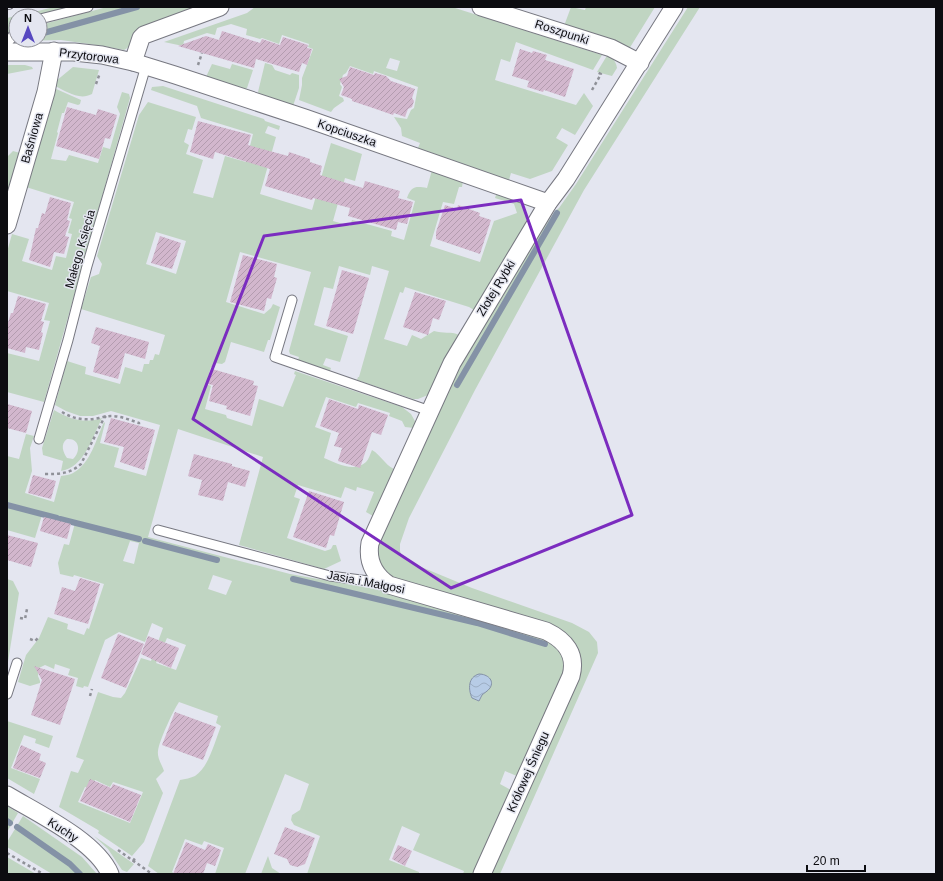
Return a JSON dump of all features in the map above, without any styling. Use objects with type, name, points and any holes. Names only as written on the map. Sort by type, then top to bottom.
[{"type":"street","points":[[140,64],[141,38],[144,35],[220,7]]},
{"type":"street","name":"Roszpunki","points":[[481,7],[611,48],[640,63]]},
{"type":"street","name":"Złotej Rybki","points":[[388,584],[382,580],[373,569],[369,556],[370,543],[452,362],[548,203],[566,179],[674,7]]},
{"type":"street","name":"Przytorowa","points":[[7,52],[88,53],[140,64]]},
{"type":"street","name":"Baśniowa","points":[[7,225],[46,92],[54,52]]},
{"type":"street","name":"Kopciuszka","points":[[140,64],[305,118],[548,203]]},
{"type":"street","name":"Jasia i Małgosi","points":[[388,584],[546,631],[558,637],[565,644],[571,655],[572,670]]},
{"type":"street","name":"Królowej Śniegu","points":[[482,874],[559,704],[572,670]]},
{"type":"street","name":"Kuchy","points":[[7,795],[76,838],[102,860],[110,874]]},
{"type":"lane","points":[[48,17],[88,7]]},
{"type":"lane","name":"Małego Księcia","points":[[39,439],[68,340],[140,64]]},
{"type":"lane","points":[[292,300],[275,357],[430,411]]},
{"type":"lane","name":"Jasia i Małgosi","points":[[158,530],[330,576],[388,584]]},
{"type":"lane","points":[[7,694],[17,663]]},
{"type":"path","points":[[96,84],[102,67]]},
{"type":"path","points":[[592,90],[601,74],[597,72]]},
{"type":"path","points":[[57,409],[66,415],[81,419],[107,416],[120,417],[140,422],[139,425]]},
{"type":"path","points":[[45,474],[64,474],[75,470],[81,464],[104,418],[107,416]]},
{"type":"path","points":[[20,618],[25,619],[27,609]]},
{"type":"path","points":[[30,640],[35,641],[38,638]]},
{"type":"path","points":[[90,696],[92,689]]},
{"type":"path","points":[[114,847],[152,874]]},
{"type":"path","points":[[7,853],[43,874]]},
{"type":"path","points":[[133,861],[136,857]]},
{"type":"highlighted area","points":[[521,200],[632,515],[451,588],[193,419],[264,236]]},
{"type":"green space","points":[[54,7],[72,7],[48,13],[48,8]]},
{"type":"green space","points":[[107,7],[203,7],[136,31],[129,47],[124,50],[61,40],[48,40],[48,23]]},
{"type":"green space","points":[[255,7],[452,7],[602,55],[593,70],[516,42],[510,62],[501,59],[495,80],[576,105],[584,93],[593,106],[575,135],[562,128],[556,138],[568,145],[552,171],[530,179],[511,173],[509,180],[418,148],[420,143],[402,136],[401,128],[394,117],[407,119],[411,110],[414,108],[418,87],[374,71],[373,74],[350,66],[343,75],[340,84],[342,87],[339,96],[343,98],[344,101],[331,112],[299,100],[302,78],[313,49],[308,47],[309,44],[282,35],[279,44],[262,38],[260,39],[246,35],[247,29],[231,24],[217,28],[215,35],[207,33],[184,41],[183,46],[164,42],[247,13]],"holes":[[[390,58],[400,61],[397,71],[386,68]]]},
{"type":"green space","points":[[571,7],[585,10],[586,7],[655,7],[629,49],[564,26]]},
{"type":"green space","points":[[688,7],[700,7],[584,190],[475,390],[409,518],[400,544],[402,556],[414,564],[472,588],[572,623],[589,632],[597,642],[598,653],[500,874],[491,874],[572,694],[576,649],[395,579],[386,572],[381,564],[377,543],[454,375],[535,237],[537,238],[555,211],[559,208],[576,184]]},
{"type":"green space","points":[[7,18],[8,18],[7,35]]},
{"type":"green space","points":[[608,54],[614,60],[617,68],[612,76],[597,72]]},
{"type":"green space","points":[[265,63],[272,65],[275,70],[290,75],[292,73],[299,75],[299,88],[293,106],[260,96],[258,92]]},
{"type":"green space","points":[[212,64],[230,69],[232,64],[253,70],[247,88],[244,90],[206,77]]},
{"type":"green space","points":[[7,65],[25,65],[32,67],[33,69],[7,74]]},
{"type":"green space","points":[[73,67],[99,70],[92,94],[87,96],[77,96],[55,86],[56,81]]},
{"type":"green space","points":[[163,86],[264,119],[265,121],[280,126],[279,130],[268,126],[265,133],[276,137],[260,194],[312,210],[331,143],[362,154],[355,181],[345,178],[333,221],[350,226],[352,220],[392,231],[391,236],[404,240],[415,201],[407,198],[410,191],[414,188],[427,188],[432,170],[463,181],[462,187],[459,187],[454,204],[443,202],[430,246],[480,262],[494,221],[517,213],[514,204],[495,198],[497,192],[514,199],[523,206],[526,218],[525,225],[474,310],[469,307],[405,287],[403,293],[400,292],[384,339],[407,346],[412,335],[421,339],[434,331],[459,335],[444,360],[428,395],[418,399],[413,399],[357,380],[389,271],[372,266],[370,275],[339,266],[333,289],[324,287],[314,325],[348,336],[340,362],[326,358],[323,365],[331,368],[330,371],[298,360],[299,357],[290,354],[289,351],[311,272],[240,252],[226,302],[264,314],[273,304],[280,307],[270,340],[268,340],[264,352],[231,342],[225,362],[222,364],[215,363],[214,367],[211,367],[206,384],[211,386],[205,409],[226,415],[227,418],[252,426],[259,399],[283,407],[296,375],[294,374],[295,371],[402,407],[411,414],[416,423],[414,428],[405,427],[402,421],[389,416],[390,413],[358,403],[356,407],[326,397],[315,427],[331,433],[324,458],[345,466],[356,467],[366,462],[372,450],[394,469],[373,516],[366,512],[374,492],[357,487],[356,491],[345,487],[341,498],[298,485],[294,497],[300,499],[287,538],[325,551],[331,549],[333,545],[336,545],[341,561],[324,569],[239,545],[263,457],[178,429],[148,537],[290,574],[392,592],[466,612],[552,642],[561,651],[566,665],[519,777],[505,771],[500,784],[513,791],[474,874],[463,874],[464,871],[413,850],[420,834],[402,826],[389,860],[419,872],[419,874],[307,874],[320,836],[294,825],[291,820],[292,815],[300,810],[309,784],[285,774],[245,874],[215,874],[224,848],[204,841],[202,845],[185,839],[172,872],[175,874],[159,874],[148,866],[180,780],[195,776],[200,772],[208,760],[221,726],[216,723],[218,716],[179,702],[161,740],[158,751],[159,759],[164,771],[156,779],[163,793],[144,842],[132,856],[98,833],[98,830],[59,807],[71,771],[78,773],[84,760],[76,757],[98,692],[121,698],[125,693],[141,658],[151,661],[163,628],[152,623],[145,642],[119,632],[105,640],[88,687],[84,686],[83,688],[76,686],[78,678],[68,675],[70,669],[55,664],[54,669],[45,665],[39,668],[38,676],[40,683],[30,686],[18,682],[26,655],[39,638],[48,617],[68,624],[67,629],[84,635],[87,628],[89,629],[104,584],[74,575],[73,577],[60,574],[58,563],[64,544],[69,545],[75,523],[42,515],[35,538],[7,530],[7,456],[19,459],[26,434],[34,436],[30,448],[32,471],[25,493],[54,502],[61,476],[69,475],[79,469],[89,457],[104,422],[100,443],[119,448],[114,467],[146,476],[160,425],[111,411],[93,416],[80,416],[55,405],[67,361],[86,367],[85,374],[120,384],[125,367],[142,372],[144,364],[149,364],[150,360],[153,360],[155,354],[159,355],[165,335],[81,309],[91,277],[99,274],[102,264],[97,256],[139,115],[148,102],[196,117],[192,130],[188,129],[184,142],[189,145],[186,154],[203,160],[193,193],[213,198],[225,156],[246,162],[253,134],[201,118],[197,106],[151,90],[152,87]],"holes":[[[156,232],[186,241],[176,274],[146,264]],[[130,541],[139,543],[134,564],[123,561]],[[213,575],[232,581],[226,595],[208,589]],[[167,638],[186,645],[176,670],[156,663]],[[470,684],[482,695],[479,701],[472,697]],[[95,780],[110,787],[113,782],[143,792],[130,823],[78,802],[85,787],[91,789]]]},
{"type":"green space","points":[[54,88],[81,100],[80,104],[78,105],[68,102],[64,113],[62,113],[57,132],[51,159],[66,161],[69,155],[98,163],[103,147],[110,149],[120,114],[117,107],[122,92],[129,94],[130,98],[44,402],[7,392],[7,353],[39,361],[50,321],[44,320],[49,303],[7,291],[7,252],[12,234],[29,239],[22,261],[52,270],[56,256],[66,258],[72,234],[68,233],[72,219],[69,218],[74,202],[26,187]]},
{"type":"green space","points":[[13,151],[20,153],[7,198],[7,157]]},
{"type":"green space","points":[[54,410],[77,420],[89,421],[102,418],[82,458],[69,469],[61,471],[63,461],[43,455],[42,448]],"holes":[[[67,439],[75,441],[78,446],[76,456],[73,459],[67,458],[63,448],[63,443]]]},
{"type":"green space","points":[[7,579],[13,581],[19,593],[7,668]]},
{"type":"green space","points":[[7,721],[53,736],[49,748],[35,743],[36,739],[24,735],[11,768],[40,779],[34,794],[7,778]]},
{"type":"green space","points":[[7,806],[18,813],[7,832]]},
{"type":"green space","points":[[23,816],[82,857],[97,874],[52,874],[7,847],[7,842]]},
{"type":"green space","points":[[94,836],[134,864],[127,872],[122,870],[108,849]]},
{"type":"green space","points":[[268,856],[272,868],[281,874],[261,874]]},
{"type":"green space","points":[[7,857],[36,874],[7,874]]},
{"type":"water","points":[[479,674],[487,676],[492,682],[490,688],[482,695],[479,701],[472,698],[470,684],[473,678]]},
{"type":"building","points":[[222,31],[260,43],[262,39],[280,45],[283,37],[308,45],[307,48],[312,49],[307,65],[302,63],[299,72],[256,59],[254,68],[178,46],[206,36],[219,40]]},
{"type":"building","points":[[520,49],[532,53],[533,51],[547,55],[545,60],[574,69],[565,97],[544,90],[543,92],[527,87],[529,81],[512,76]]},
{"type":"building","points":[[350,67],[374,75],[375,73],[386,76],[391,81],[415,89],[412,98],[414,101],[412,107],[408,109],[405,117],[394,113],[393,115],[352,101],[352,99],[341,95],[344,87],[339,79],[347,76]]},
{"type":"building","points":[[67,107],[96,115],[98,109],[117,115],[110,139],[105,138],[99,159],[56,146]]},
{"type":"building","points":[[198,121],[251,135],[248,145],[288,156],[289,152],[310,159],[310,162],[322,166],[320,175],[363,188],[365,181],[400,191],[398,198],[413,202],[407,224],[398,222],[396,230],[348,216],[350,208],[313,198],[312,200],[265,186],[270,169],[215,152],[213,159],[190,152]]},
{"type":"building","points":[[50,197],[71,203],[67,220],[70,221],[65,236],[69,237],[64,254],[54,252],[50,267],[29,260],[36,228],[38,228],[42,213],[45,214]]},
{"type":"building","points":[[445,205],[457,209],[458,205],[480,213],[479,216],[491,220],[480,254],[436,239],[436,232]]},
{"type":"building","points":[[160,236],[181,243],[172,269],[151,263]]},
{"type":"building","points":[[243,255],[277,264],[274,277],[277,278],[271,299],[267,298],[264,311],[230,302]]},
{"type":"building","points":[[342,270],[369,278],[353,334],[326,326]]},
{"type":"building","points":[[415,292],[446,301],[439,320],[433,318],[428,335],[403,327]]},
{"type":"building","points":[[18,296],[46,304],[41,321],[44,322],[39,350],[26,347],[25,353],[7,348],[7,326]]},
{"type":"building","points":[[96,327],[149,342],[145,359],[125,353],[118,379],[93,372],[100,346],[91,343]]},
{"type":"building","points":[[212,369],[254,381],[253,385],[258,386],[250,416],[226,409],[227,406],[209,401],[213,385],[208,384]]},
{"type":"building","points":[[329,399],[358,409],[359,405],[388,415],[381,435],[372,432],[360,468],[338,461],[342,448],[334,446],[339,433],[320,426]]},
{"type":"building","points":[[7,404],[32,411],[26,433],[7,428]]},
{"type":"building","points":[[111,418],[155,430],[144,470],[120,462],[124,447],[104,442]]},
{"type":"building","points":[[194,454],[232,464],[232,466],[250,471],[245,487],[228,482],[223,501],[198,495],[202,480],[188,476]]},
{"type":"building","points":[[33,475],[56,481],[51,499],[28,493]]},
{"type":"building","points":[[309,491],[344,502],[334,536],[330,535],[326,548],[293,537]]},
{"type":"building","points":[[44,517],[71,524],[67,539],[40,531]]},
{"type":"building","points":[[7,535],[38,543],[31,567],[7,560]]},
{"type":"building","points":[[80,578],[100,584],[88,624],[54,614],[62,587],[75,591]]},
{"type":"building","points":[[118,634],[144,644],[126,688],[101,678]]},
{"type":"building","points":[[148,636],[179,648],[171,668],[141,654]]},
{"type":"building","points":[[34,666],[75,679],[60,725],[31,715],[42,680]]},
{"type":"building","points":[[175,712],[216,727],[203,760],[162,745]]},
{"type":"building","points":[[21,745],[41,754],[39,760],[46,763],[40,778],[13,768]]},
{"type":"building","points":[[90,779],[111,788],[113,784],[141,795],[130,822],[80,801]]},
{"type":"building","points":[[285,827],[315,838],[305,864],[297,867],[290,865],[287,859],[274,854]]},
{"type":"building","points":[[186,842],[205,850],[208,844],[221,850],[215,866],[207,863],[203,874],[173,874]]},
{"type":"building","points":[[398,845],[412,851],[405,866],[392,859]]},
{"type":"waterway","points":[[48,32],[137,7]]},
{"type":"waterway","points":[[457,385],[557,213]]},
{"type":"waterway","points":[[7,505],[57,518]]},
{"type":"waterway","points":[[60,519],[139,539]]},
{"type":"waterway","points":[[145,541],[217,560]]},
{"type":"waterway","points":[[293,579],[477,623],[545,644]]},
{"type":"waterway","points":[[17,827],[70,864],[80,874]]},
{"type":"railway","points":[[7,8],[11,7]]}]
